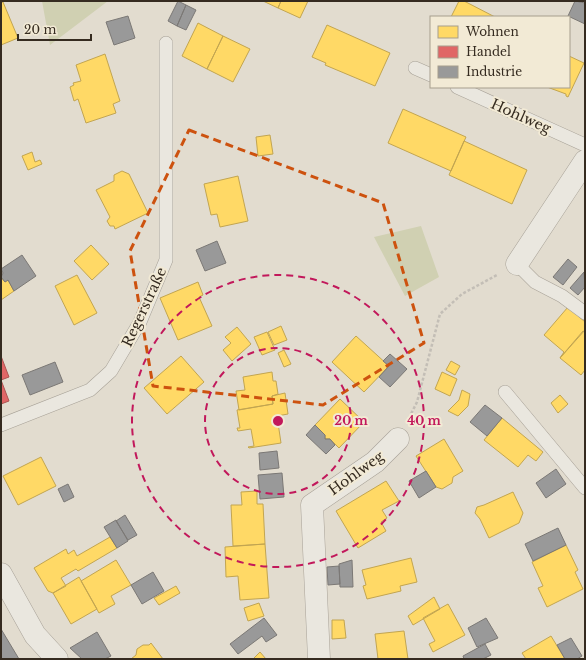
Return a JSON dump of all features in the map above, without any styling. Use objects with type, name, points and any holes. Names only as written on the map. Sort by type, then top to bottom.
[{"type":"street","points":[[517,264],[585,161]]},
{"type":"street","name":"Hohlweg","points":[[319,659],[312,505],[375,462],[398,439]]},
{"type":"street","points":[[1,574],[35,635],[57,659]]},
{"type":"lane","name":"Regerstraße","points":[[1,425],[90,390],[111,371],[140,322],[166,260],[166,43]]},
{"type":"lane","points":[[415,68],[430,75]]},
{"type":"lane","name":"Hohlweg","points":[[459,88],[585,145]]},
{"type":"lane","points":[[517,264],[535,282],[562,296],[585,313]]},
{"type":"lane","points":[[505,392],[585,488]]},
{"type":"path","points":[[398,439],[417,402],[440,314],[462,294],[517,264]]},
{"type":"highlighted area","points":[[189,130],[383,203],[424,343],[323,405],[153,386],[130,251]]},
{"type":"green space","points":[[42,1],[108,1],[50,45]]},
{"type":"green space","points":[[421,226],[439,277],[405,296],[374,237]]},
{"type":"building: Wohnen","points":[[263,1],[281,1],[278,8]]},
{"type":"building: Wohnen","points":[[281,1],[308,1],[300,18],[278,8]]},
{"type":"building: Wohnen","points":[[459,1],[464,1],[493,16],[452,16]]},
{"type":"building: Wohnen","points":[[3,2],[18,38],[1,45],[1,3]]},
{"type":"building: Wohnen","points":[[198,23],[223,36],[207,69],[182,56]]},
{"type":"building: Wohnen","points":[[327,25],[390,53],[375,86],[325,65],[326,63],[312,57]]},
{"type":"building: Wohnen","points":[[223,36],[250,49],[233,82],[207,69]]},
{"type":"building: Wohnen","points":[[105,54],[120,101],[113,104],[116,113],[86,123],[78,99],[74,101],[70,87],[74,85],[73,83],[81,81],[76,65]]},
{"type":"building: Wohnen","points":[[570,56],[584,63],[568,97],[566,94],[550,88],[570,88]]},
{"type":"building: Wohnen","points":[[403,109],[466,137],[451,171],[388,143]]},
{"type":"building: Wohnen","points":[[270,135],[273,154],[258,156],[256,137]]},
{"type":"building: Wohnen","points":[[464,141],[527,170],[512,204],[449,175]]},
{"type":"building: Wohnen","points":[[32,152],[35,162],[40,160],[42,164],[28,170],[22,156]]},
{"type":"building: Wohnen","points":[[122,171],[129,174],[148,213],[115,229],[114,226],[110,226],[107,221],[110,217],[96,190],[114,181],[114,175]]},
{"type":"building: Wohnen","points":[[238,176],[248,221],[220,227],[217,214],[211,215],[204,184]]},
{"type":"building: Wohnen","points":[[91,245],[109,264],[92,280],[74,261]]},
{"type":"building: Wohnen","points":[[77,275],[97,313],[74,325],[55,286]]},
{"type":"building: Wohnen","points":[[1,277],[5,282],[8,280],[14,291],[1,300]]},
{"type":"building: Wohnen","points":[[198,282],[203,295],[199,297],[212,326],[178,340],[160,298]]},
{"type":"building: Wohnen","points":[[568,307],[585,322],[585,330],[560,358],[564,352],[544,335]]},
{"type":"building: Wohnen","points":[[281,326],[287,340],[274,345],[268,332]]},
{"type":"building: Wohnen","points":[[237,327],[251,344],[232,361],[223,350],[231,343],[225,337]]},
{"type":"building: Wohnen","points":[[583,331],[585,332],[585,370],[581,375],[560,358]]},
{"type":"building: Wohnen","points":[[267,332],[275,350],[262,355],[254,337]]},
{"type":"building: Wohnen","points":[[356,336],[389,366],[364,392],[332,362]]},
{"type":"building: Wohnen","points":[[284,350],[291,364],[284,367],[278,353]]},
{"type":"building: Wohnen","points":[[181,356],[204,382],[167,414],[144,388]]},
{"type":"building: Wohnen","points":[[451,361],[460,366],[455,375],[446,370]]},
{"type":"building: Wohnen","points":[[272,372],[273,381],[276,381],[278,394],[272,396],[273,404],[239,410],[236,391],[245,390],[243,377]]},
{"type":"building: Wohnen","points":[[442,372],[457,379],[450,396],[435,389]]},
{"type":"building: Wohnen","points":[[462,390],[470,394],[468,406],[458,416],[448,411],[459,400]]},
{"type":"building: Wohnen","points":[[285,393],[288,414],[277,416],[281,443],[249,448],[248,447],[254,446],[251,429],[238,431],[237,428],[240,428],[237,410],[273,404],[272,396]]},
{"type":"building: Wohnen","points":[[560,395],[568,404],[558,413],[551,403]]},
{"type":"building: Wohnen","points":[[340,399],[364,422],[339,448],[330,439],[325,439],[325,435],[315,425]]},
{"type":"building: Wohnen","points":[[502,418],[543,452],[536,461],[528,455],[518,467],[484,440]]},
{"type":"building: Wohnen","points":[[444,439],[463,471],[453,477],[452,483],[442,489],[436,487],[416,456]]},
{"type":"building: Wohnen","points":[[41,457],[56,486],[18,505],[3,476]]},
{"type":"building: Wohnen","points":[[386,481],[399,501],[382,510],[387,518],[381,522],[386,531],[358,548],[336,511]]},
{"type":"building: Wohnen","points":[[257,491],[257,504],[263,504],[265,544],[233,546],[231,505],[242,505],[241,492]]},
{"type":"building: Wohnen","points":[[513,492],[523,513],[519,523],[489,538],[480,519],[475,513],[477,507]]},
{"type":"building: Wohnen","points":[[110,537],[117,548],[78,571],[76,569],[61,578],[66,586],[53,593],[48,591],[34,568],[66,549],[68,554],[74,550],[77,556]]},
{"type":"building: Wohnen","points":[[265,544],[269,598],[240,600],[238,576],[226,577],[225,547]]},
{"type":"building: Wohnen","points":[[566,545],[578,570],[575,572],[583,589],[547,607],[538,588],[543,586],[532,562]]},
{"type":"building: Wohnen","points":[[411,558],[417,582],[400,586],[401,591],[367,599],[363,586],[366,585],[362,570]]},
{"type":"building: Wohnen","points":[[116,560],[131,585],[111,596],[115,604],[99,613],[81,581]]},
{"type":"building: Wohnen","points":[[79,577],[97,609],[71,624],[53,593]]},
{"type":"building: Wohnen","points":[[176,586],[180,593],[159,605],[154,598]]},
{"type":"building: Wohnen","points":[[434,597],[440,609],[413,625],[408,616]]},
{"type":"building: Wohnen","points":[[259,603],[264,616],[248,621],[244,608]]},
{"type":"building: Wohnen","points":[[448,604],[465,635],[433,652],[429,644],[435,641],[423,618]]},
{"type":"building: Wohnen","points":[[332,620],[344,620],[346,638],[332,639]]},
{"type":"building: Wohnen","points":[[404,631],[408,659],[378,659],[375,634]]},
{"type":"building: Wohnen","points":[[551,636],[565,659],[526,659],[522,653]]},
{"type":"building: Wohnen","points":[[151,643],[163,659],[131,659],[136,655],[137,649],[143,645],[149,645]]},
{"type":"building: Wohnen","points":[[260,652],[266,659],[253,659]]},
{"type":"building: Handel","points":[[1,356],[9,377],[1,380]]},
{"type":"building: Handel","points":[[1,380],[9,401],[1,404]]},
{"type":"building: Industrie","points":[[178,1],[186,5],[177,26],[168,21]]},
{"type":"building: Industrie","points":[[575,1],[585,3],[585,24],[568,16]]},
{"type":"building: Industrie","points":[[186,5],[196,10],[186,30],[177,26]]},
{"type":"building: Industrie","points":[[128,16],[135,38],[114,45],[106,22]]},
{"type":"building: Industrie","points":[[217,241],[226,263],[205,271],[196,250]]},
{"type":"building: Industrie","points":[[22,255],[36,276],[14,291],[8,280],[5,282],[1,277],[3,273],[1,269]]},
{"type":"building: Industrie","points":[[568,259],[577,267],[563,285],[553,277]]},
{"type":"building: Industrie","points":[[584,272],[585,287],[578,295],[570,288]]},
{"type":"building: Industrie","points":[[390,354],[407,369],[390,387],[379,377],[389,366],[383,361]]},
{"type":"building: Industrie","points":[[55,362],[63,382],[30,395],[22,375]]},
{"type":"building: Industrie","points":[[485,405],[502,418],[487,436],[470,422]]},
{"type":"building: Industrie","points":[[315,425],[325,435],[325,439],[330,439],[335,445],[326,454],[306,435]]},
{"type":"building: Industrie","points":[[277,451],[279,468],[260,470],[259,453]]},
{"type":"building: Industrie","points":[[556,469],[566,484],[546,498],[536,483]]},
{"type":"building: Industrie","points":[[426,471],[436,487],[419,498],[409,481]]},
{"type":"building: Industrie","points":[[282,473],[284,497],[260,499],[258,475]]},
{"type":"building: Industrie","points":[[68,484],[74,497],[64,502],[58,489]]},
{"type":"building: Industrie","points":[[125,515],[137,535],[128,540],[116,521]]},
{"type":"building: Industrie","points":[[116,520],[128,541],[117,548],[104,527]]},
{"type":"building: Industrie","points":[[558,528],[566,545],[533,561],[525,544]]},
{"type":"building: Industrie","points":[[352,560],[353,587],[340,587],[339,564]]},
{"type":"building: Industrie","points":[[339,566],[340,584],[328,585],[327,567]]},
{"type":"building: Industrie","points":[[153,572],[164,591],[142,604],[131,585]]},
{"type":"building: Industrie","points":[[264,618],[277,635],[266,642],[262,636],[238,654],[230,644]]},
{"type":"building: Industrie","points":[[486,618],[498,638],[477,647],[468,628]]},
{"type":"building: Industrie","points":[[1,629],[19,659],[1,659]]},
{"type":"building: Industrie","points":[[97,632],[111,656],[105,659],[82,659],[70,648]]},
{"type":"building: Industrie","points":[[571,638],[582,656],[577,659],[565,659],[557,645]]},
{"type":"building: Industrie","points":[[485,644],[491,655],[483,659],[464,659],[463,656]]}]
